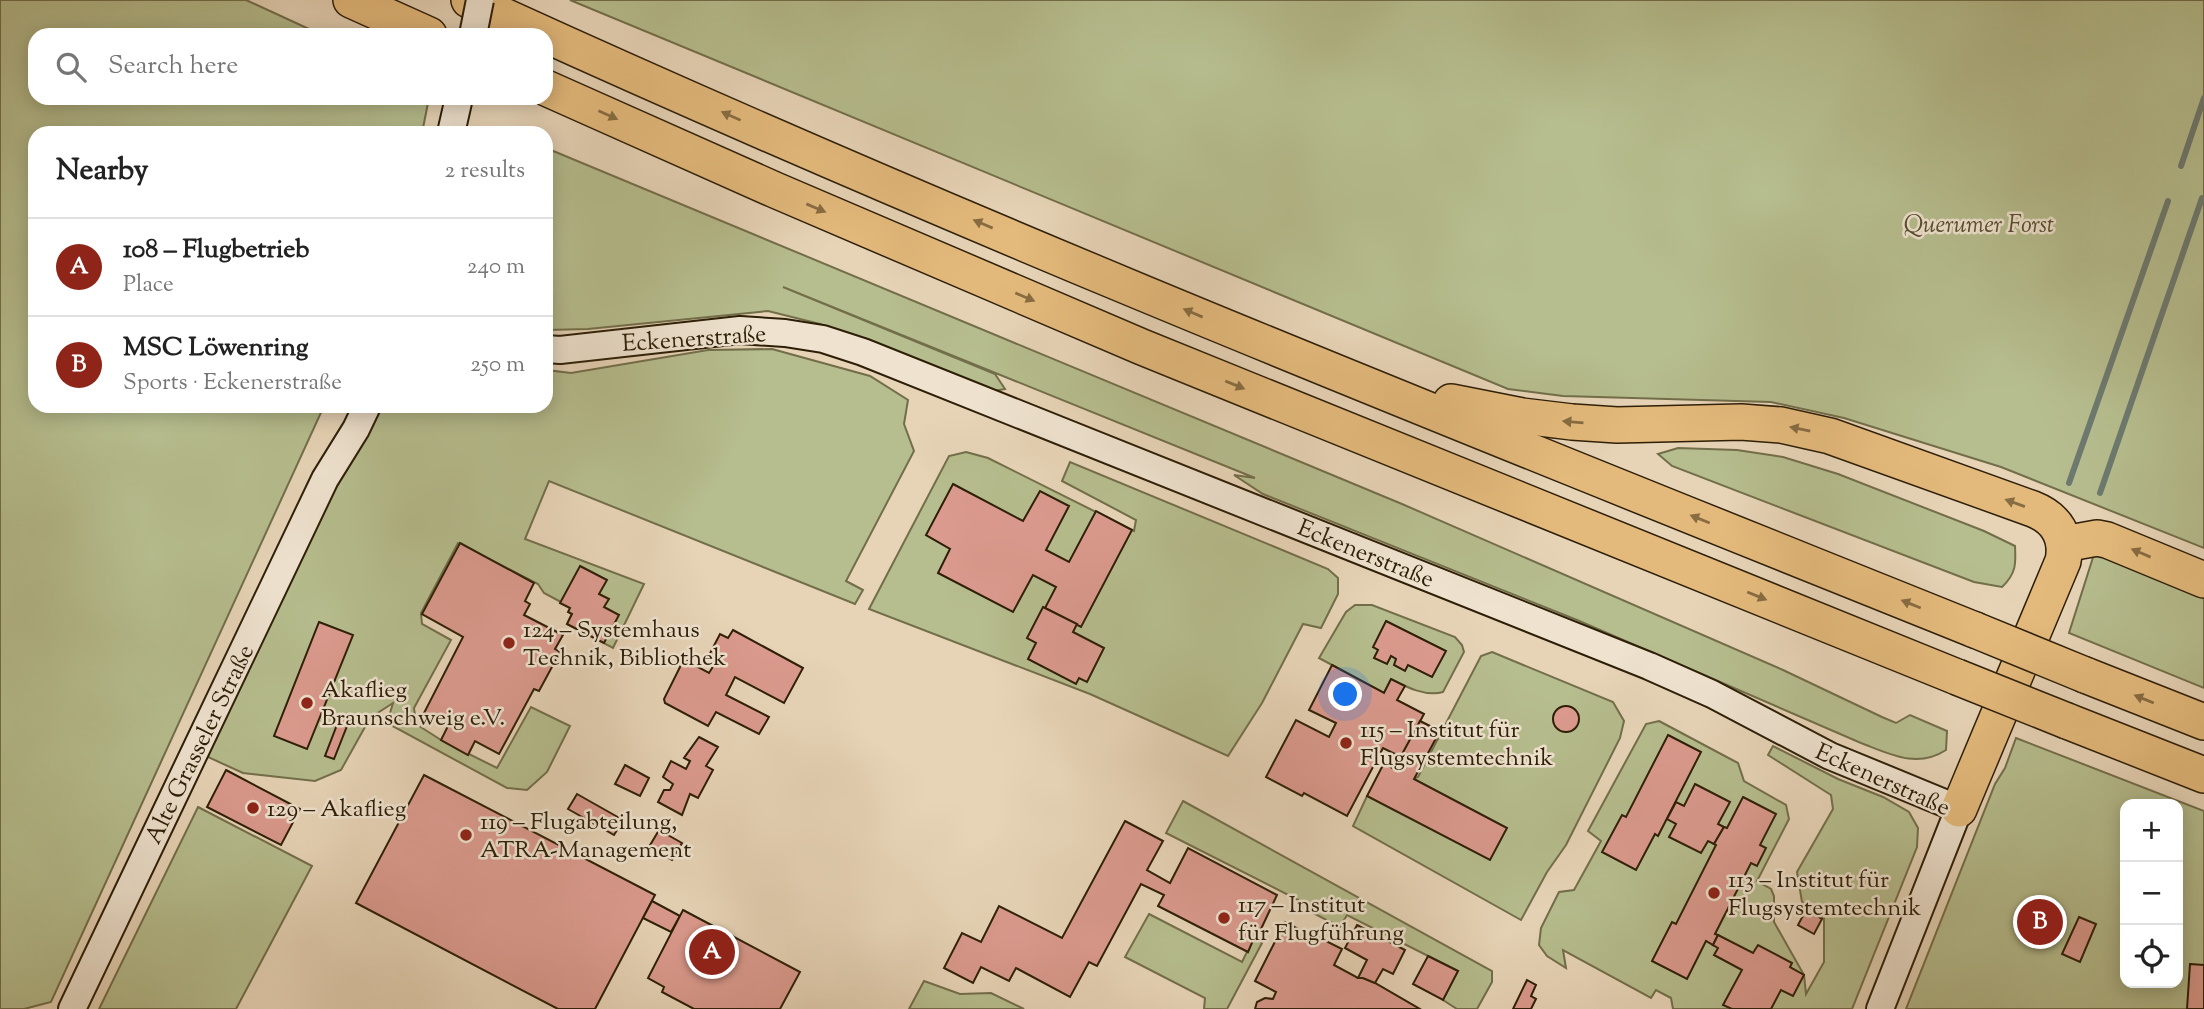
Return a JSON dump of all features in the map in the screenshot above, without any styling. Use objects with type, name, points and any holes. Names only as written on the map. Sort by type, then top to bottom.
[{"type":"highway","points":[[351,0],[413,28]]},
{"type":"highway","points":[[469,0],[532,28]]},
{"type":"highway","points":[[553,37],[793,144],[1369,386],[2204,722]]},
{"type":"highway","points":[[553,91],[775,190],[1142,347],[2204,775]]},
{"type":"highway","points":[[1369,386],[1522,416],[1572,422],[1617,425],[1741,422],[1781,425],[1830,436],[2041,512],[2054,522],[2064,544],[2063,561],[1959,809]]},
{"type":"highway","points":[[2064,544],[2097,538],[2107,540],[2204,580]]},
{"type":"highway","points":[[2076,724],[2204,797]]},
{"type":"main road","points":[[474,28],[480,0]]},
{"type":"main road","points":[[453,126],[458,105]]},
{"type":"main road","name":"Eckenerstraße","points":[[553,350],[740,330],[811,337],[863,352],[1649,666],[1712,694],[1830,757],[1959,809],[1880,1009]]},
{"type":"main road","name":"Alte Grasseler Straße","points":[[326,479],[348,413]]},
{"type":"main road","name":"Alte Grasseler Straße","points":[[72,1009],[326,479],[364,413]]},
{"type":"green space","points":[[0,0],[246,0],[307,28],[28,28],[28,105],[428,105],[423,126],[28,126],[28,413],[321,413],[51,1002],[24,1009],[0,1009]]},
{"type":"green space","name":"Querumer Forst","points":[[570,0],[2204,0],[2204,548],[2001,467],[1844,418],[1771,402],[1563,396],[1508,389]]},
{"type":"green space","points":[[553,151],[1402,504],[1783,670],[1896,723],[1910,715],[1947,731],[1946,750],[1935,756],[1914,759],[1893,755],[1861,743],[1577,620],[1263,494],[1234,475],[1255,478],[783,287],[995,374],[1005,389],[988,392],[878,345],[820,324],[768,311],[588,329],[553,330]]},
{"type":"green space","points":[[772,349],[870,376],[908,400],[904,424],[914,451],[846,581],[863,590],[855,604],[549,481],[525,539],[644,584],[613,648],[567,624],[574,609],[544,593],[538,584],[458,543],[421,613],[422,624],[451,640],[414,708],[416,724],[441,740],[497,768],[531,707],[570,726],[547,772],[527,790],[507,788],[387,723],[393,703],[370,718],[341,770],[315,781],[243,773],[208,757],[216,729],[371,413],[553,413],[553,371],[571,373],[708,350]]},
{"type":"green space","points":[[1678,448],[1737,450],[1783,457],[1838,474],[1984,531],[2015,546],[2013,573],[2002,587],[1974,582],[1672,466],[1658,454]]},
{"type":"green space","points":[[966,452],[988,458],[1134,531],[1136,520],[1062,481],[1070,462],[1328,569],[1338,578],[1338,594],[1321,628],[1303,624],[1262,703],[1228,756],[1090,694],[869,609],[949,456]]},
{"type":"green space","points":[[2095,551],[2204,598],[2204,688],[2069,633]]},
{"type":"green space","points":[[1355,605],[1372,605],[1455,637],[1464,652],[1443,692],[1423,692],[1391,679],[1384,693],[1319,658],[1346,612]]},
{"type":"green space","points":[[1492,652],[1613,702],[1624,721],[1620,738],[1566,845],[1547,872],[1521,920],[1353,826],[1367,796],[1418,777],[1481,656]]},
{"type":"green space","points":[[1659,721],[1738,763],[1744,781],[1786,805],[1789,819],[1757,881],[1771,889],[1774,896],[1774,922],[1804,975],[1806,994],[1824,962],[1824,918],[1802,902],[1797,872],[1833,809],[1831,795],[1768,755],[1773,746],[1838,779],[1883,797],[1909,812],[1918,828],[1917,847],[1852,1009],[1673,1009],[1671,998],[1656,990],[1651,998],[1563,950],[1566,968],[1547,956],[1539,945],[1541,928],[1559,892],[1574,890],[1601,841],[1588,831],[1646,724]]},
{"type":"green space","points":[[2016,738],[2173,799],[2120,799],[2120,988],[2183,988],[2183,803],[2204,811],[2204,1009],[1906,1009],[1995,784],[2005,768]]},
{"type":"green space","points":[[1183,801],[1492,971],[1492,982],[1477,1009],[1457,1009],[1443,1000],[1458,971],[1347,915],[1340,927],[1309,911],[1310,906],[1166,833]]},
{"type":"green space","points":[[198,807],[312,866],[236,1009],[99,1009]]},
{"type":"green space","points":[[1149,914],[1242,962],[1254,938],[1262,943],[1227,1009],[1204,1009],[1205,998],[1125,957]]},
{"type":"green space","points":[[924,981],[960,994],[991,993],[1024,1009],[909,1009]]},
{"type":"building","points":[[953,484],[1023,521],[1040,491],[1069,506],[1046,550],[1069,562],[1096,511],[1132,530],[1081,627],[1045,608],[1056,587],[1033,575],[1013,612],[938,573],[950,549],[926,535]]},
{"type":"building","name":"124 – Systemhaus Technik, Bibliothek","points":[[460,543],[534,583],[525,601],[530,604],[524,615],[563,635],[555,649],[560,652],[539,691],[534,689],[499,754],[475,741],[468,755],[441,740],[448,726],[424,713],[463,637],[422,614]]},
{"type":"building","points":[[580,566],[607,580],[599,594],[609,599],[604,607],[619,615],[604,643],[567,624],[572,614],[568,612],[570,608],[560,603]]},
{"type":"building","points":[[1043,607],[1077,624],[1073,632],[1104,648],[1087,682],[1079,678],[1076,684],[1028,659],[1036,643],[1027,638]]},
{"type":"building","points":[[1386,621],[1446,651],[1432,677],[1408,665],[1405,671],[1394,665],[1396,659],[1391,656],[1387,664],[1374,658],[1378,650],[1373,647]]},
{"type":"building","name":"Akaflieg Braunschweig e.V.","points":[[319,622],[353,635],[307,749],[274,736]]},
{"type":"building","points":[[733,630],[803,668],[784,703],[735,677],[726,695],[769,717],[759,734],[716,712],[708,726],[665,703],[664,699],[682,663],[687,661],[709,673],[714,665],[706,661],[720,634],[728,638]]},
{"type":"building","name":"115 – Institut für Flugsystemtechnik","points":[[1332,665],[1384,693],[1391,679],[1405,686],[1397,700],[1424,714],[1401,757],[1383,748],[1347,816],[1266,777],[1296,720],[1329,737],[1336,723],[1309,710]]},
{"type":"building","points":[[1566,706],[1575,710],[1579,719],[1575,728],[1566,732],[1557,728],[1553,719],[1557,710]]},
{"type":"building","points":[[340,717],[349,721],[334,759],[325,756]]},
{"type":"building","points":[[1420,721],[1440,731],[1414,779],[1507,828],[1490,860],[1367,796],[1384,763],[1394,769]]},
{"type":"building","points":[[1668,735],[1701,752],[1658,836],[1655,834],[1636,870],[1602,852],[1622,815],[1626,817]]},
{"type":"building","points":[[699,737],[718,747],[706,766],[713,770],[698,798],[690,794],[682,815],[658,802],[664,790],[670,790],[673,784],[663,777],[671,761],[686,769],[690,761],[684,758]]},
{"type":"building","points":[[625,765],[649,778],[640,796],[615,784]]},
{"type":"building","name":"129 – Akaflieg","points":[[226,770],[300,809],[281,845],[207,807]]},
{"type":"building","name":"119 – Flugabteilung, ATRA-Management","points":[[424,775],[655,895],[595,1009],[558,1009],[356,903]]},
{"type":"building","points":[[1695,784],[1730,802],[1718,824],[1724,827],[1714,844],[1708,841],[1701,853],[1669,837],[1676,824],[1667,819],[1676,802],[1684,806]]},
{"type":"building","points":[[577,794],[623,820],[614,835],[568,809]]},
{"type":"building","name":"113 – Institut für Flugsystemtechnik","points":[[1743,797],[1776,814],[1760,845],[1766,848],[1757,866],[1751,863],[1715,934],[1718,935],[1713,945],[1706,941],[1687,979],[1652,961],[1672,922],[1676,924],[1716,845],[1714,844],[1724,827],[1727,828]]},
{"type":"building","name":"117 – Institut für Flugführung","points":[[1125,821],[1163,841],[1147,870],[1170,883],[1188,848],[1277,895],[1261,929],[1265,932],[1261,941],[1254,938],[1248,952],[1158,906],[1164,895],[1141,884],[1097,966],[1089,962],[1070,997],[1016,968],[1009,981],[981,967],[973,983],[944,968],[962,933],[981,942],[999,906],[1062,938]]},
{"type":"building","points":[[659,830],[682,843],[672,860],[649,847]]},
{"type":"building","points":[[652,901],[680,916],[671,932],[643,918]]},
{"type":"building","points":[[683,910],[800,972],[780,1009],[694,1009],[662,992],[664,987],[648,978]]},
{"type":"building","points":[[1806,910],[1822,919],[1814,934],[1798,925]]},
{"type":"building","points":[[2079,917],[2096,924],[2080,962],[2062,954]]},
{"type":"building","points":[[1285,922],[1342,949],[1334,965],[1358,978],[1375,983],[1420,1009],[1255,1009],[1257,1002],[1265,998],[1273,999],[1276,992],[1255,981]]},
{"type":"building","points":[[1357,925],[1405,950],[1393,974],[1383,969],[1375,983],[1358,978],[1367,960],[1345,948]]},
{"type":"building","points":[[1718,935],[1753,953],[1758,945],[1792,963],[1790,967],[1804,975],[1793,996],[1781,990],[1771,1009],[1732,1009],[1723,1005],[1742,970],[1714,955],[1718,948],[1713,945]]},
{"type":"building","points":[[1428,956],[1458,971],[1443,1000],[1413,984]]},
{"type":"building","points":[[2190,964],[2204,965],[2204,1009],[2187,1009]]},
{"type":"building","points":[[1527,980],[1536,985],[1531,996],[1536,999],[1531,1009],[1513,1009]]},
{"type":"waterway","points":[[2181,166],[2204,98]]},
{"type":"waterway","points":[[2100,493],[2202,198]]},
{"type":"waterway","points":[[2069,483],[2168,201]]},
{"type":"place","name":"124 – Systemhaus Technik, Bibliothek","points":[[509,643]]},
{"type":"place","name":"Akaflieg Braunschweig e.V.","points":[[307,703]]},
{"type":"place","name":"115 – Institut für Flugsystemtechnik","points":[[1346,743]]},
{"type":"place","name":"129 – Akaflieg","points":[[253,808]]},
{"type":"place","name":"119 – Flugabteilung, ATRA-Management","points":[[466,835]]},
{"type":"place","name":"113 – Institut für Flugsystemtechnik","points":[[1714,893]]},
{"type":"place","name":"117 – Institut für Flugführung","points":[[1224,918]]},
{"type":"place","name":"MSC Löwenring","points":[[2040,922]]},
{"type":"place","name":"108 – Flugbetrieb","points":[[712,952]]}]
